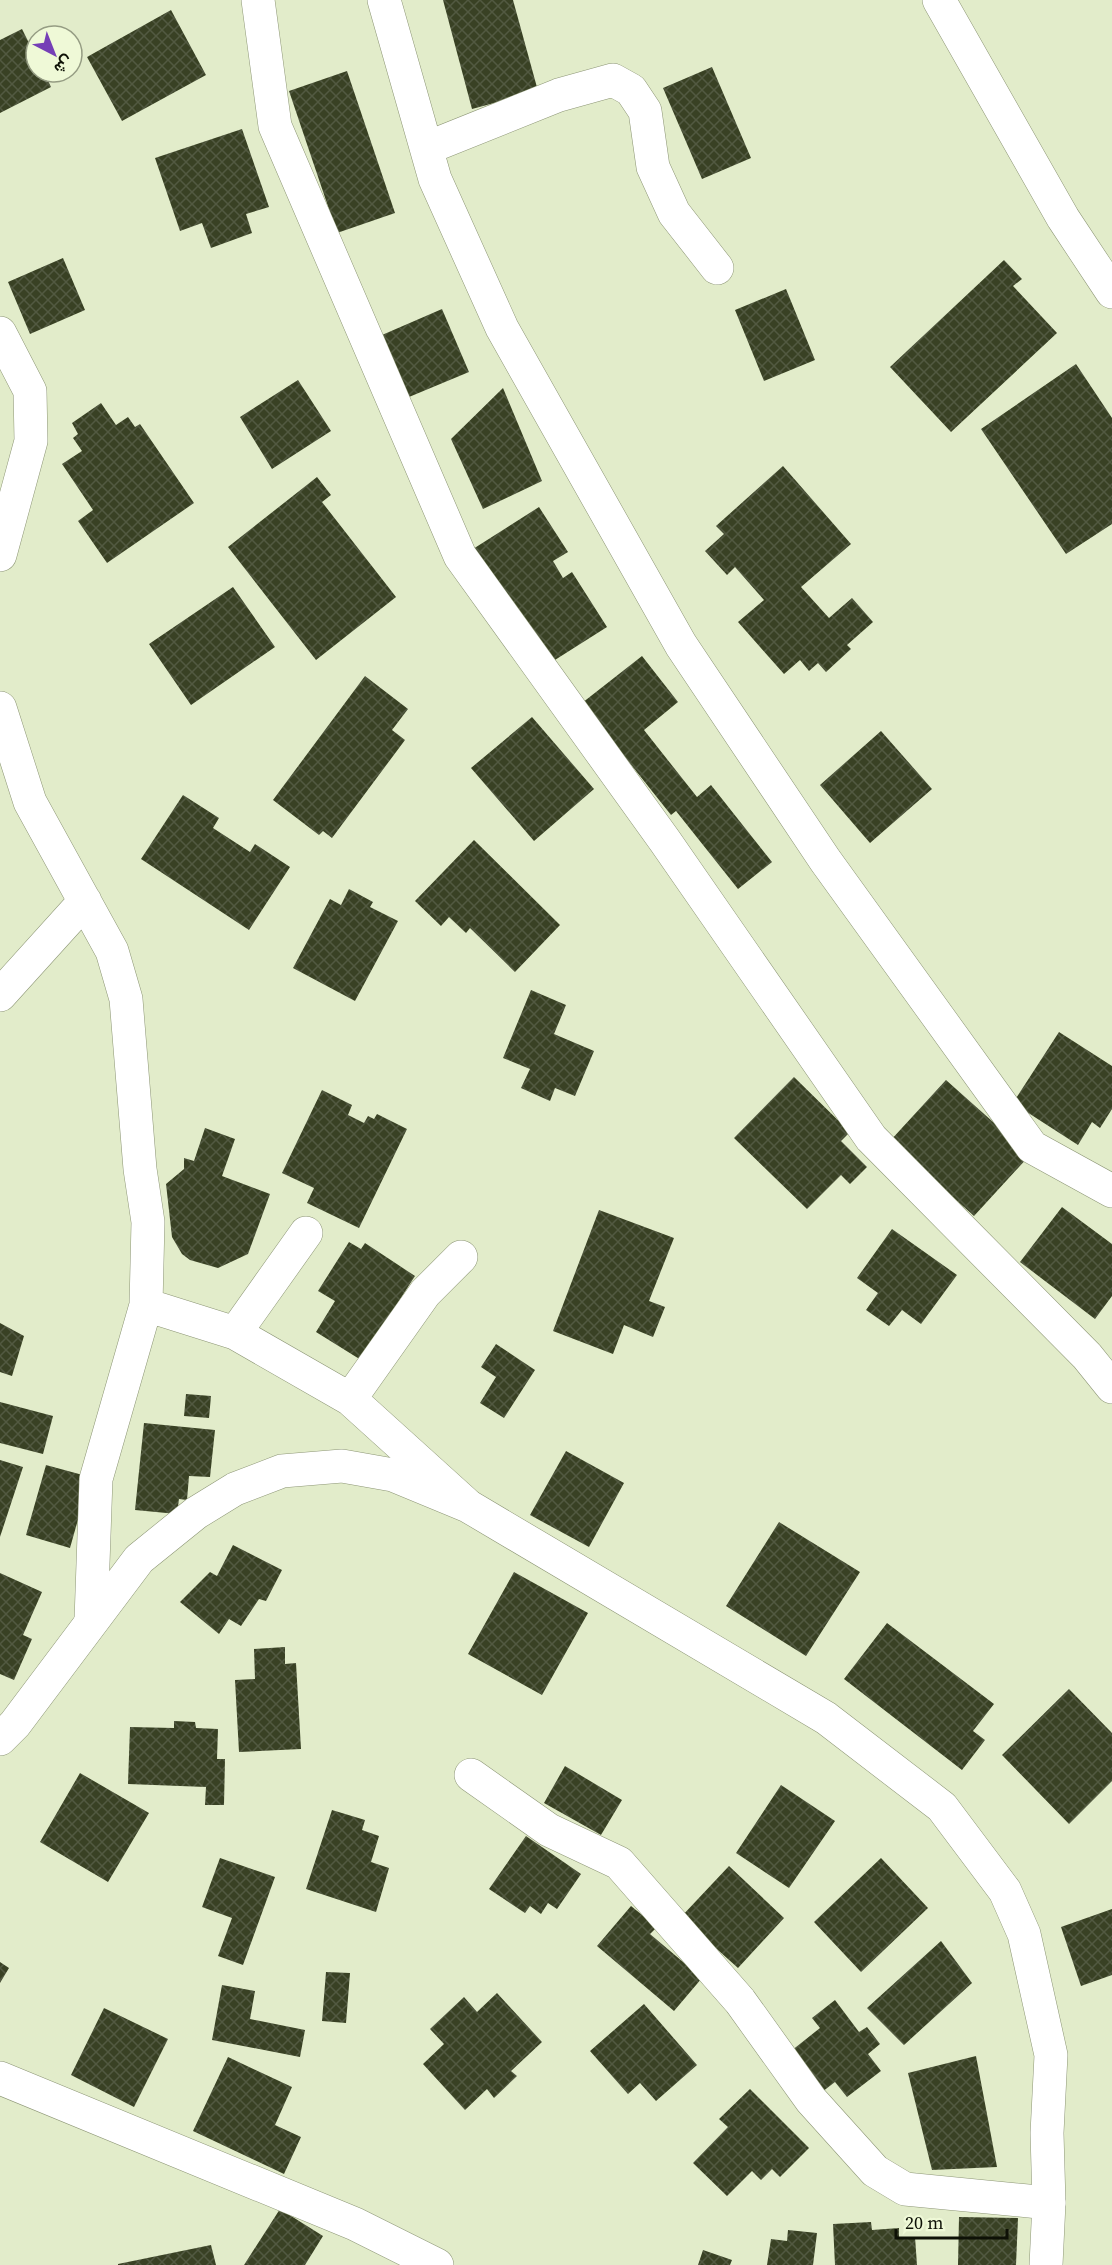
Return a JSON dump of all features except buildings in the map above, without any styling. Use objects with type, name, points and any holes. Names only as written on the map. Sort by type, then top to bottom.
[{"type":"street","points":[[258,0],[275,126],[460,556],[665,841],[871,1138],[1087,1356],[1112,1387]]},
{"type":"street","points":[[384,0],[435,179],[502,328],[681,645],[825,860],[915,980],[1032,1147],[1112,1191]]},
{"type":"street","points":[[939,0],[1063,218],[1112,292]]},
{"type":"street","points":[[426,148],[559,95],[613,80],[631,90],[645,111],[653,167],[674,213],[717,268]]},
{"type":"street","points":[[0,333],[30,392],[32,441],[0,555]]},
{"type":"street","points":[[0,708],[30,802],[112,951],[126,999],[140,1169],[148,1222],[146,1305],[96,1479],[91,1620]]},
{"type":"street","points":[[0,994],[85,901]]},
{"type":"street","points":[[235,1334],[306,1233]]},
{"type":"street","points":[[350,1399],[425,1293],[461,1257]]},
{"type":"street","points":[[146,1305],[235,1334],[350,1399],[468,1506]]},
{"type":"street","points":[[0,1739],[15,1725],[91,1620],[139,1559],[196,1513],[235,1489],[282,1471],[342,1466],[393,1475],[468,1506],[826,1718],[942,1807],[1005,1891],[1024,1934],[1051,2055],[1047,2133],[1049,2203],[1046,2265]]},
{"type":"street","points":[[471,1774],[549,1830],[619,1863],[740,2001],[811,2100],[875,2171],[905,2189],[1049,2203]]},
{"type":"street","points":[[0,2078],[354,2224],[437,2265]]}]
